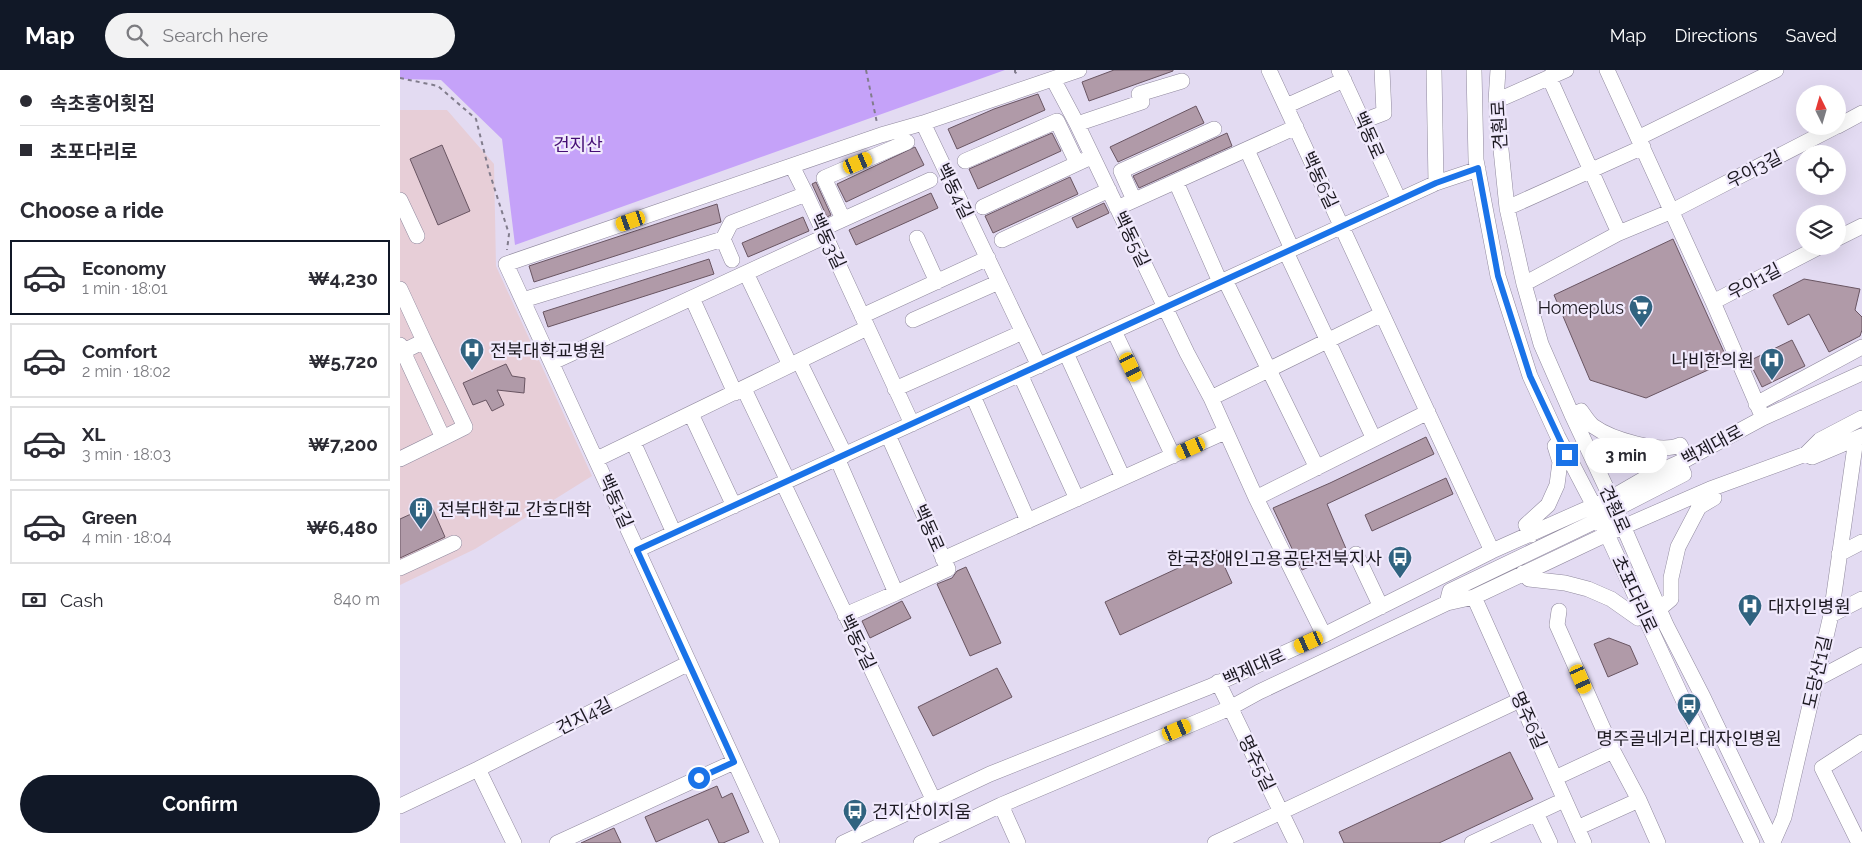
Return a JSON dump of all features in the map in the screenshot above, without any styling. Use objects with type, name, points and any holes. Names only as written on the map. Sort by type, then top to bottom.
[{"type":"street","points":[[506,264],[881,135],[923,123],[1079,70]]},
{"type":"street","name":"백동6길","points":[[1269,70],[1492,551]]},
{"type":"street","points":[[1363,121],[1384,113],[1382,70]]},
{"type":"street","points":[[1434,70],[1436,183]]},
{"type":"street","name":"초포다리로","points":[[1474,70],[1476,160],[1498,276],[1530,376],[1558,437],[1607,534],[1750,842]]},
{"type":"street","name":"견훤로","points":[[1498,70],[1496,101],[1507,208],[1524,284],[1541,344],[1659,609],[1771,839]]},
{"type":"street","points":[[1496,101],[1566,70]]},
{"type":"street","points":[[1607,70],[1672,211]]},
{"type":"street","points":[[1507,208],[1591,170],[1776,70]]},
{"type":"street","points":[[1286,106],[1342,75]]},
{"type":"street","name":"백동로","points":[[1342,75],[1399,200]]},
{"type":"street","points":[[1549,77],[1619,234]]},
{"type":"street","name":"백동5길","points":[[1053,79],[1077,124],[1165,308],[1211,398],[1256,498],[1324,635]]},
{"type":"street","points":[[1077,124],[1142,102],[1139,94],[1182,80]]},
{"type":"street","name":"우아3길","points":[[1846,121],[1862,113]]},
{"type":"street","points":[[965,161],[1057,121],[1078,163]]},
{"type":"street","name":"백동4길","points":[[923,123],[1039,366]]},
{"type":"street","points":[[1117,208],[1296,128]]},
{"type":"street","points":[[1134,200],[1121,171],[1214,129]]},
{"type":"street","name":"우아3길","points":[[1524,284],[1619,234],[1672,211],[1820,135]]},
{"type":"street","points":[[843,219],[824,178],[907,142]]},
{"type":"street","points":[[1247,150],[1328,341],[1374,439]]},
{"type":"street","points":[[983,207],[1092,156]]},
{"type":"street","name":"백동3길","points":[[792,166],[912,424]]},
{"type":"street","points":[[637,550],[1436,183],[1478,168]]},
{"type":"street","points":[[553,362],[746,273],[824,232],[843,219],[930,180]]},
{"type":"street","points":[[1176,182],[1222,281],[1269,370],[1317,468]]},
{"type":"street","points":[[1002,240],[1109,190]]},
{"type":"street","points":[[523,300],[723,239],[731,222],[806,194]]},
{"type":"street","points":[[400,200],[417,236]]},
{"type":"street","name":"백제대로","points":[[1672,211],[1763,418]]},
{"type":"street","points":[[1846,234],[1862,226]]},
{"type":"street","points":[[917,238],[937,282]]},
{"type":"street","points":[[723,239],[732,260]]},
{"type":"street","name":"우아1길","points":[[1713,302],[1804,255]]},
{"type":"street","points":[[795,363],[937,282],[988,258]]},
{"type":"street","name":"백동1길","points":[[506,264],[553,362],[772,843]]},
{"type":"street","points":[[746,273],[795,363],[841,457],[896,593]]},
{"type":"street","points":[[913,320],[999,282]]},
{"type":"street","points":[[400,289],[465,428],[400,459]]},
{"type":"street","points":[[692,298],[786,482]]},
{"type":"street","points":[[1211,398],[1382,314]]},
{"type":"street","points":[[1114,331],[1173,456]]},
{"type":"street","points":[[896,389],[1023,332]]},
{"type":"street","points":[[424,341],[401,350],[443,438]]},
{"type":"street","name":"백제대로","points":[[1756,404],[1862,347]]},
{"type":"street","points":[[1066,353],[1123,478]]},
{"type":"street","name":"백동1길","points":[[598,460],[795,363]]},
{"type":"street","name":"백제대로","points":[[843,843],[990,774],[1218,682],[1324,635],[1492,551],[1531,535],[1597,513],[1613,504],[1648,476],[1683,461],[1763,418],[1862,373]]},
{"type":"street","points":[[1020,374],[1077,499]]},
{"type":"street","points":[[973,396],[1028,521]]},
{"type":"street","points":[[1572,415],[1581,410],[1592,426],[1627,442],[1672,449],[1680,446],[1683,461]]},
{"type":"street","points":[[1256,498],[1428,412]]},
{"type":"street","points":[[691,414],[734,506]]},
{"type":"street","name":"백제대로","points":[[922,843],[1001,805],[1230,708],[1259,692],[1447,603],[1474,597],[1607,534],[1710,489],[1806,454],[1820,440],[1862,418]]},
{"type":"street","points":[[943,559],[1225,432]]},
{"type":"street","name":"백동로","points":[[845,615],[948,569],[888,435]]},
{"type":"street","points":[[1531,535],[1526,525],[1548,505],[1557,485],[1560,462],[1553,440],[1558,437]]},
{"type":"street","name":"백제대로","points":[[1806,454],[1812,457],[1859,438]]},
{"type":"street","name":"도당산1길","points":[[1771,839],[1784,817],[1831,616],[1839,554],[1859,438]]},
{"type":"street","points":[[633,442],[674,534]]},
{"type":"street","name":"백동2길","points":[[786,482],[845,615],[934,801]]},
{"type":"street","points":[[1659,609],[1671,599],[1671,578],[1678,547],[1699,507],[1714,498],[1710,489]]},
{"type":"street","points":[[1607,534],[1613,504]]},
{"type":"street","points":[[1447,603],[1450,591],[1597,513]]},
{"type":"street","points":[[1839,554],[1862,542]]},
{"type":"street","points":[[400,568],[454,543]]},
{"type":"street","points":[[1356,554],[1381,607]]},
{"type":"street","points":[[1523,573],[1530,579],[1564,583],[1588,589],[1611,599],[1638,618],[1644,614]]},
{"type":"street","name":"명주6길","points":[[1474,597],[1584,843]]},
{"type":"street","points":[[1831,616],[1862,599]]},
{"type":"street","points":[[1558,611],[1557,624],[1613,751],[1639,800],[1658,843]]},
{"type":"street","points":[[1815,680],[1861,659]]},
{"type":"street","name":"건지4길","points":[[400,806],[689,663]]},
{"type":"street","name":"명주5길","points":[[1218,682],[1296,843]]},
{"type":"street","points":[[1215,843],[1520,700]]},
{"type":"street","points":[[1796,763],[1822,768],[1862,742]]},
{"type":"street","points":[[1555,778],[1613,751]]},
{"type":"street","points":[[557,843],[734,762]]},
{"type":"street","points":[[1822,768],[1859,843]]},
{"type":"street","points":[[478,769],[514,843]]},
{"type":"street","points":[[1480,841],[1564,800]]},
{"type":"street","points":[[1577,828],[1639,800]]},
{"type":"street","points":[[1001,805],[1018,843]]},
{"type":"street","points":[[1536,813],[1550,843]]},
{"type":"street","points":[[1750,842],[1771,839]]},
{"type":"path","points":[[866,70],[881,135]]},
{"type":"path","points":[[400,78],[438,86],[476,119],[489,171],[509,234],[506,264]]},
{"type":"shaded area","name":"전북대학교병원","points":[[400,110],[447,110],[494,164],[496,266],[592,476],[475,549],[400,585]]},
{"type":"green space","name":"건지산","points":[[400,70],[1005,70],[515,245],[502,139],[441,80],[400,79]]},
{"type":"building","points":[[1114,70],[1173,71],[1089,101],[1082,82]]},
{"type":"building","points":[[1038,94],[1045,110],[957,149],[948,129],[994,109]]},
{"type":"building","points":[[1196,106],[1204,123],[1118,162],[1110,147]]},
{"type":"building","points":[[1052,133],[1061,151],[978,189],[969,169]]},
{"type":"building","points":[[1227,133],[1232,146],[1139,188],[1133,176]]},
{"type":"building","points":[[442,145],[470,211],[438,225],[410,159]]},
{"type":"building","points":[[915,147],[924,165],[846,202],[837,184]]},
{"type":"building","points":[[1070,177],[1078,194],[993,233],[985,216]]},
{"type":"building","points":[[816,182],[831,215],[827,217],[812,184]]},
{"type":"building","points":[[931,193],[938,208],[856,245],[849,230]]},
{"type":"building","points":[[1104,203],[1109,213],[1077,228],[1072,218]]},
{"type":"building","points":[[717,204],[721,222],[534,282],[529,266]]},
{"type":"building","points":[[803,217],[809,231],[748,257],[742,243]]},
{"type":"building","name":"Homeplus","points":[[1673,239],[1728,361],[1646,398],[1590,380],[1554,295]]},
{"type":"building","points":[[709,259],[714,274],[548,327],[543,312]]},
{"type":"building","points":[[1804,279],[1860,289],[1855,310],[1862,317],[1860,336],[1829,352],[1809,314],[1788,325],[1773,295]]},
{"type":"building","points":[[1792,340],[1805,366],[1762,387],[1749,361]]},
{"type":"building","points":[[506,364],[512,376],[525,378],[524,393],[497,390],[504,405],[492,411],[486,400],[473,405],[463,383]]},
{"type":"building","points":[[1426,437],[1434,454],[1327,504],[1347,551],[1302,570],[1273,508]]},
{"type":"building","points":[[1446,478],[1453,494],[1372,531],[1365,515]]},
{"type":"building","name":"전북대학교 간호대학","points":[[431,505],[445,537],[400,558],[400,519]]},
{"type":"building","points":[[1217,550],[1232,583],[1120,635],[1105,602]]},
{"type":"building","points":[[966,567],[1001,643],[970,656],[937,584],[952,578],[957,571]]},
{"type":"building","points":[[902,601],[911,618],[870,638],[862,621]]},
{"type":"building","points":[[1609,638],[1630,646],[1638,664],[1608,677],[1594,644]]},
{"type":"building","points":[[997,668],[1012,697],[933,736],[918,707]]},
{"type":"building","points":[[1510,752],[1533,799],[1439,843],[1344,843],[1339,832]]},
{"type":"building","points":[[717,786],[722,798],[732,793],[749,832],[719,843],[708,819],[656,842],[645,817]]},
{"type":"building","points":[[614,828],[621,843],[581,843]]},
{"type":"place","name":"Homeplus","points":[[1641,328]]},
{"type":"place","name":"전북대학교병원","points":[[472,371]]},
{"type":"place","name":"나비한의원","points":[[1772,381]]},
{"type":"place","name":"전북대학교 간호대학","points":[[421,530]]},
{"type":"place","name":"한국장애인고용공단전북지사","points":[[1400,579]]},
{"type":"place","name":"대자인병원","points":[[1750,627]]},
{"type":"place","name":"명주골네거리.대자인병원","points":[[1689,726]]},
{"type":"place","name":"건지산이지움","points":[[855,832]]},
{"type":"route","points":[[699,778],[734,762],[637,550],[1436,183],[1478,168],[1498,276],[1530,376],[1567,455]]}]
